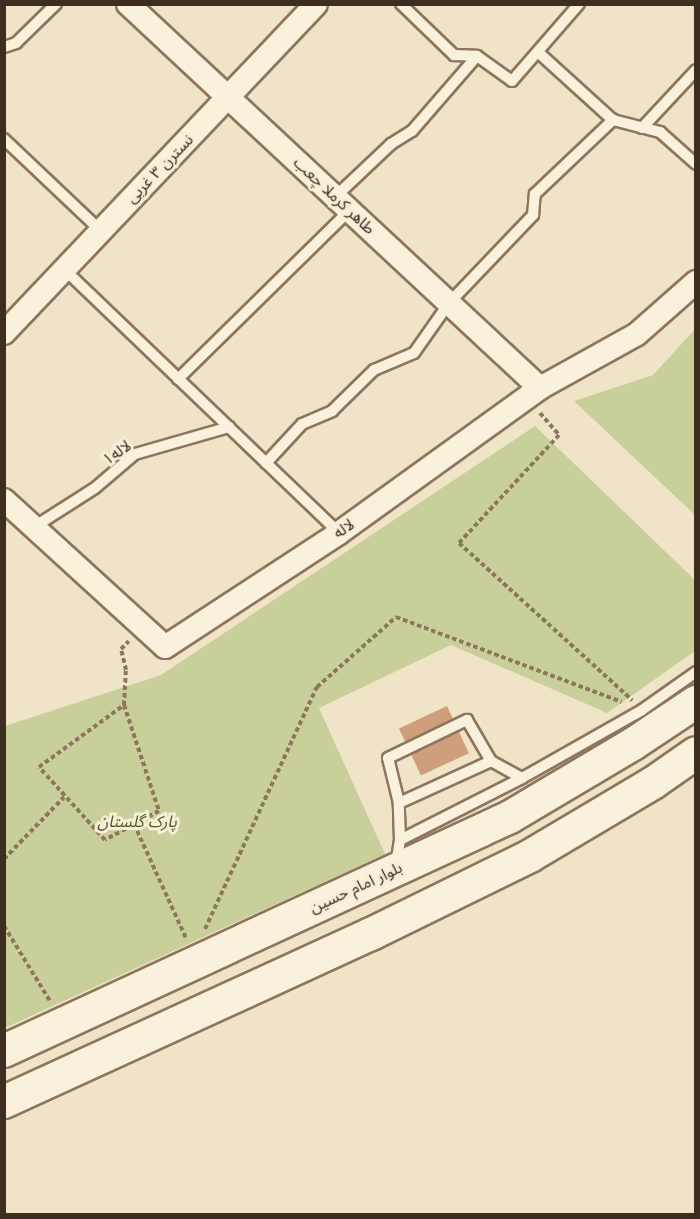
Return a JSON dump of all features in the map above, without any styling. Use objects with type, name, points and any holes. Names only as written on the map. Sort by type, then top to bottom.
[{"type":"main road","name":"بلوار امام حسین","points":[[4,1051],[398,855],[510,817],[633,744],[696,702]]},
{"type":"main road","points":[[4,1102],[371,934],[530,856],[653,783],[696,753]]},
{"type":"street","name":"طاهر کرملا چعب","points":[[128,4],[448,303],[534,393]]},
{"type":"street","name":"نسترن ۳ غربی","points":[[4,333],[316,4]]},
{"type":"street","name":"لاله","points":[[4,500],[165,647],[339,533],[534,393],[637,334],[696,282]]},
{"type":"lane","points":[[4,47],[16,43],[56,4]]},
{"type":"lane","points":[[402,4],[454,55],[477,56],[512,81],[539,53],[579,4]]},
{"type":"lane","points":[[539,53],[613,120],[660,132],[696,164]]},
{"type":"lane","points":[[178,378],[342,204],[391,144],[412,131],[477,56]]},
{"type":"lane","points":[[642,128],[696,70]]},
{"type":"lane","points":[[266,463],[302,424],[332,411],[374,370],[414,353],[448,303],[533,215],[535,194],[613,120]]},
{"type":"lane","points":[[4,139],[101,231]]},
{"type":"lane","points":[[64,270],[339,533]]},
{"type":"lane","name":"لاله۱","points":[[34,527],[95,488],[135,454],[229,427]]},
{"type":"lane","points":[[398,855],[522,778],[642,710],[696,672]]},
{"type":"lane","points":[[398,855],[399,803],[388,758],[467,720],[491,761],[522,778]]},
{"type":"lane","points":[[399,803],[491,761]]},
{"type":"path","points":[[534,393],[559,435],[459,543],[642,710]]},
{"type":"path","points":[[204,932],[316,687],[396,617],[642,710]]},
{"type":"path","points":[[124,705],[39,767],[105,840],[159,811],[124,705],[126,670],[121,649],[144,628]]},
{"type":"path","points":[[4,859],[64,796]]},
{"type":"path","points":[[134,824],[187,940],[177,945]]},
{"type":"path","points":[[4,926],[50,1003]]},
{"type":"path","points":[[41,1007],[61,998]]},
{"type":"green space","points":[[695,329],[695,515],[574,401],[653,375]]},
{"type":"green space","name":"پارک گلستان","points":[[535,426],[695,580],[695,651],[607,713],[451,645],[319,708],[385,854],[5,1028],[5,726],[161,675]]},
{"type":"building","points":[[447,706],[469,753],[421,776],[399,728]]}]
